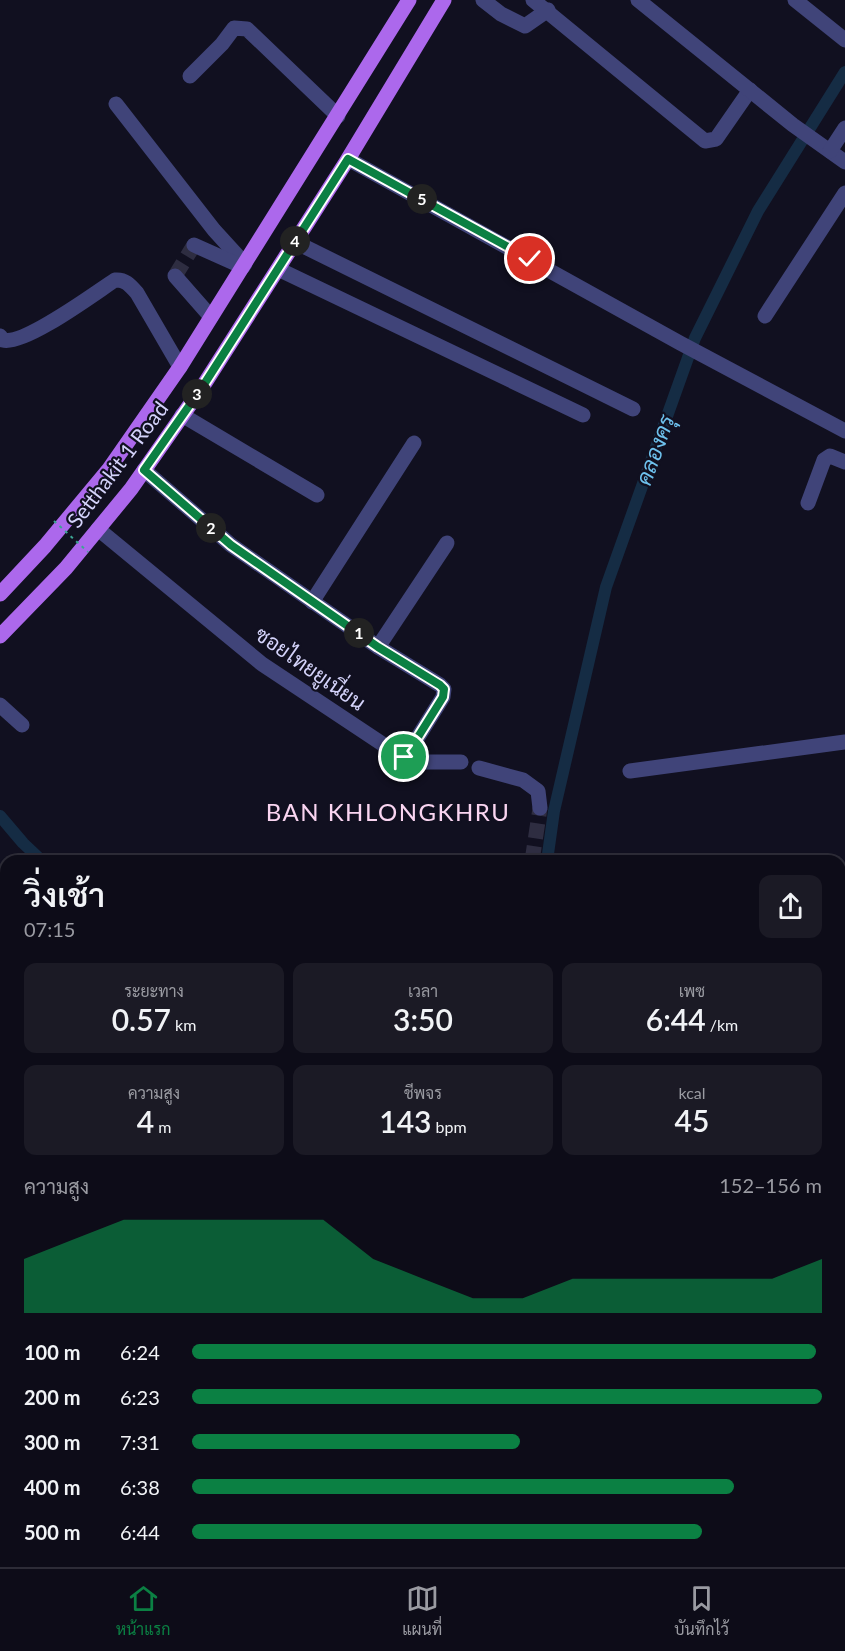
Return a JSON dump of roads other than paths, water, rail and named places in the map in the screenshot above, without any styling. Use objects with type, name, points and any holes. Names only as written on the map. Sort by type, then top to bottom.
[{"type":"main road","name":"Setthakit 1 Road","points":[[0,594],[45,546],[109,469],[180,367],[409,0]]},
{"type":"main road","name":"Setthakit 1 Road","points":[[0,636],[66,568],[144,470],[278,269],[348,159],[444,0]]},
{"type":"street","points":[[483,0],[501,14],[525,26],[548,10]]},
{"type":"street","points":[[533,0],[705,141],[716,139],[750,90]]},
{"type":"street","points":[[638,0],[793,125],[845,162]]},
{"type":"street","points":[[795,0],[841,37]]},
{"type":"street","points":[[190,76],[222,44],[234,28],[247,29],[338,116]]},
{"type":"street","points":[[116,104],[244,266]]},
{"type":"street","points":[[829,150],[845,128]]},
{"type":"street","points":[[348,159],[680,343],[845,431]]},
{"type":"street","points":[[765,316],[845,194]]},
{"type":"street","points":[[295,242],[633,409]]},
{"type":"street","points":[[194,245],[244,266]]},
{"type":"street","points":[[278,269],[583,416]]},
{"type":"street","points":[[175,276],[211,317]]},
{"type":"street","points":[[0,336],[3,340],[13,340],[52,322],[114,280],[120,280],[129,284],[137,293],[180,367]]},
{"type":"street","points":[[182,415],[317,495]]},
{"type":"street","points":[[312,602],[414,443]]},
{"type":"street","points":[[808,503],[824,460],[830,456],[845,462]]},
{"type":"street","points":[[144,470],[231,545],[378,647],[444,689],[443,697],[408,753]]},
{"type":"street","name":"ซอยไทยยูเนี่ยน","points":[[98,529],[262,664],[399,755],[404,757],[408,753],[421,762],[461,762]]},
{"type":"street","points":[[378,647],[447,543]]},
{"type":"street","points":[[0,705],[22,725]]},
{"type":"street","points":[[630,771],[845,742]]},
{"type":"street","points":[[479,768],[523,780],[538,790],[540,808]]},
{"type":"waterway","name":"คลองครุ","points":[[548,855],[554,811],[606,587],[695,338],[758,211],[845,72]]},
{"type":"waterway","name":"คลองครุ","points":[[0,816],[36,855]]},
{"type":"tunnel","points":[[175,276],[194,245]]},
{"type":"tunnel","points":[[533,855],[540,808]]},
{"type":"district","name":"BAN KHLONGKHRU","points":[[388,813]]}]
